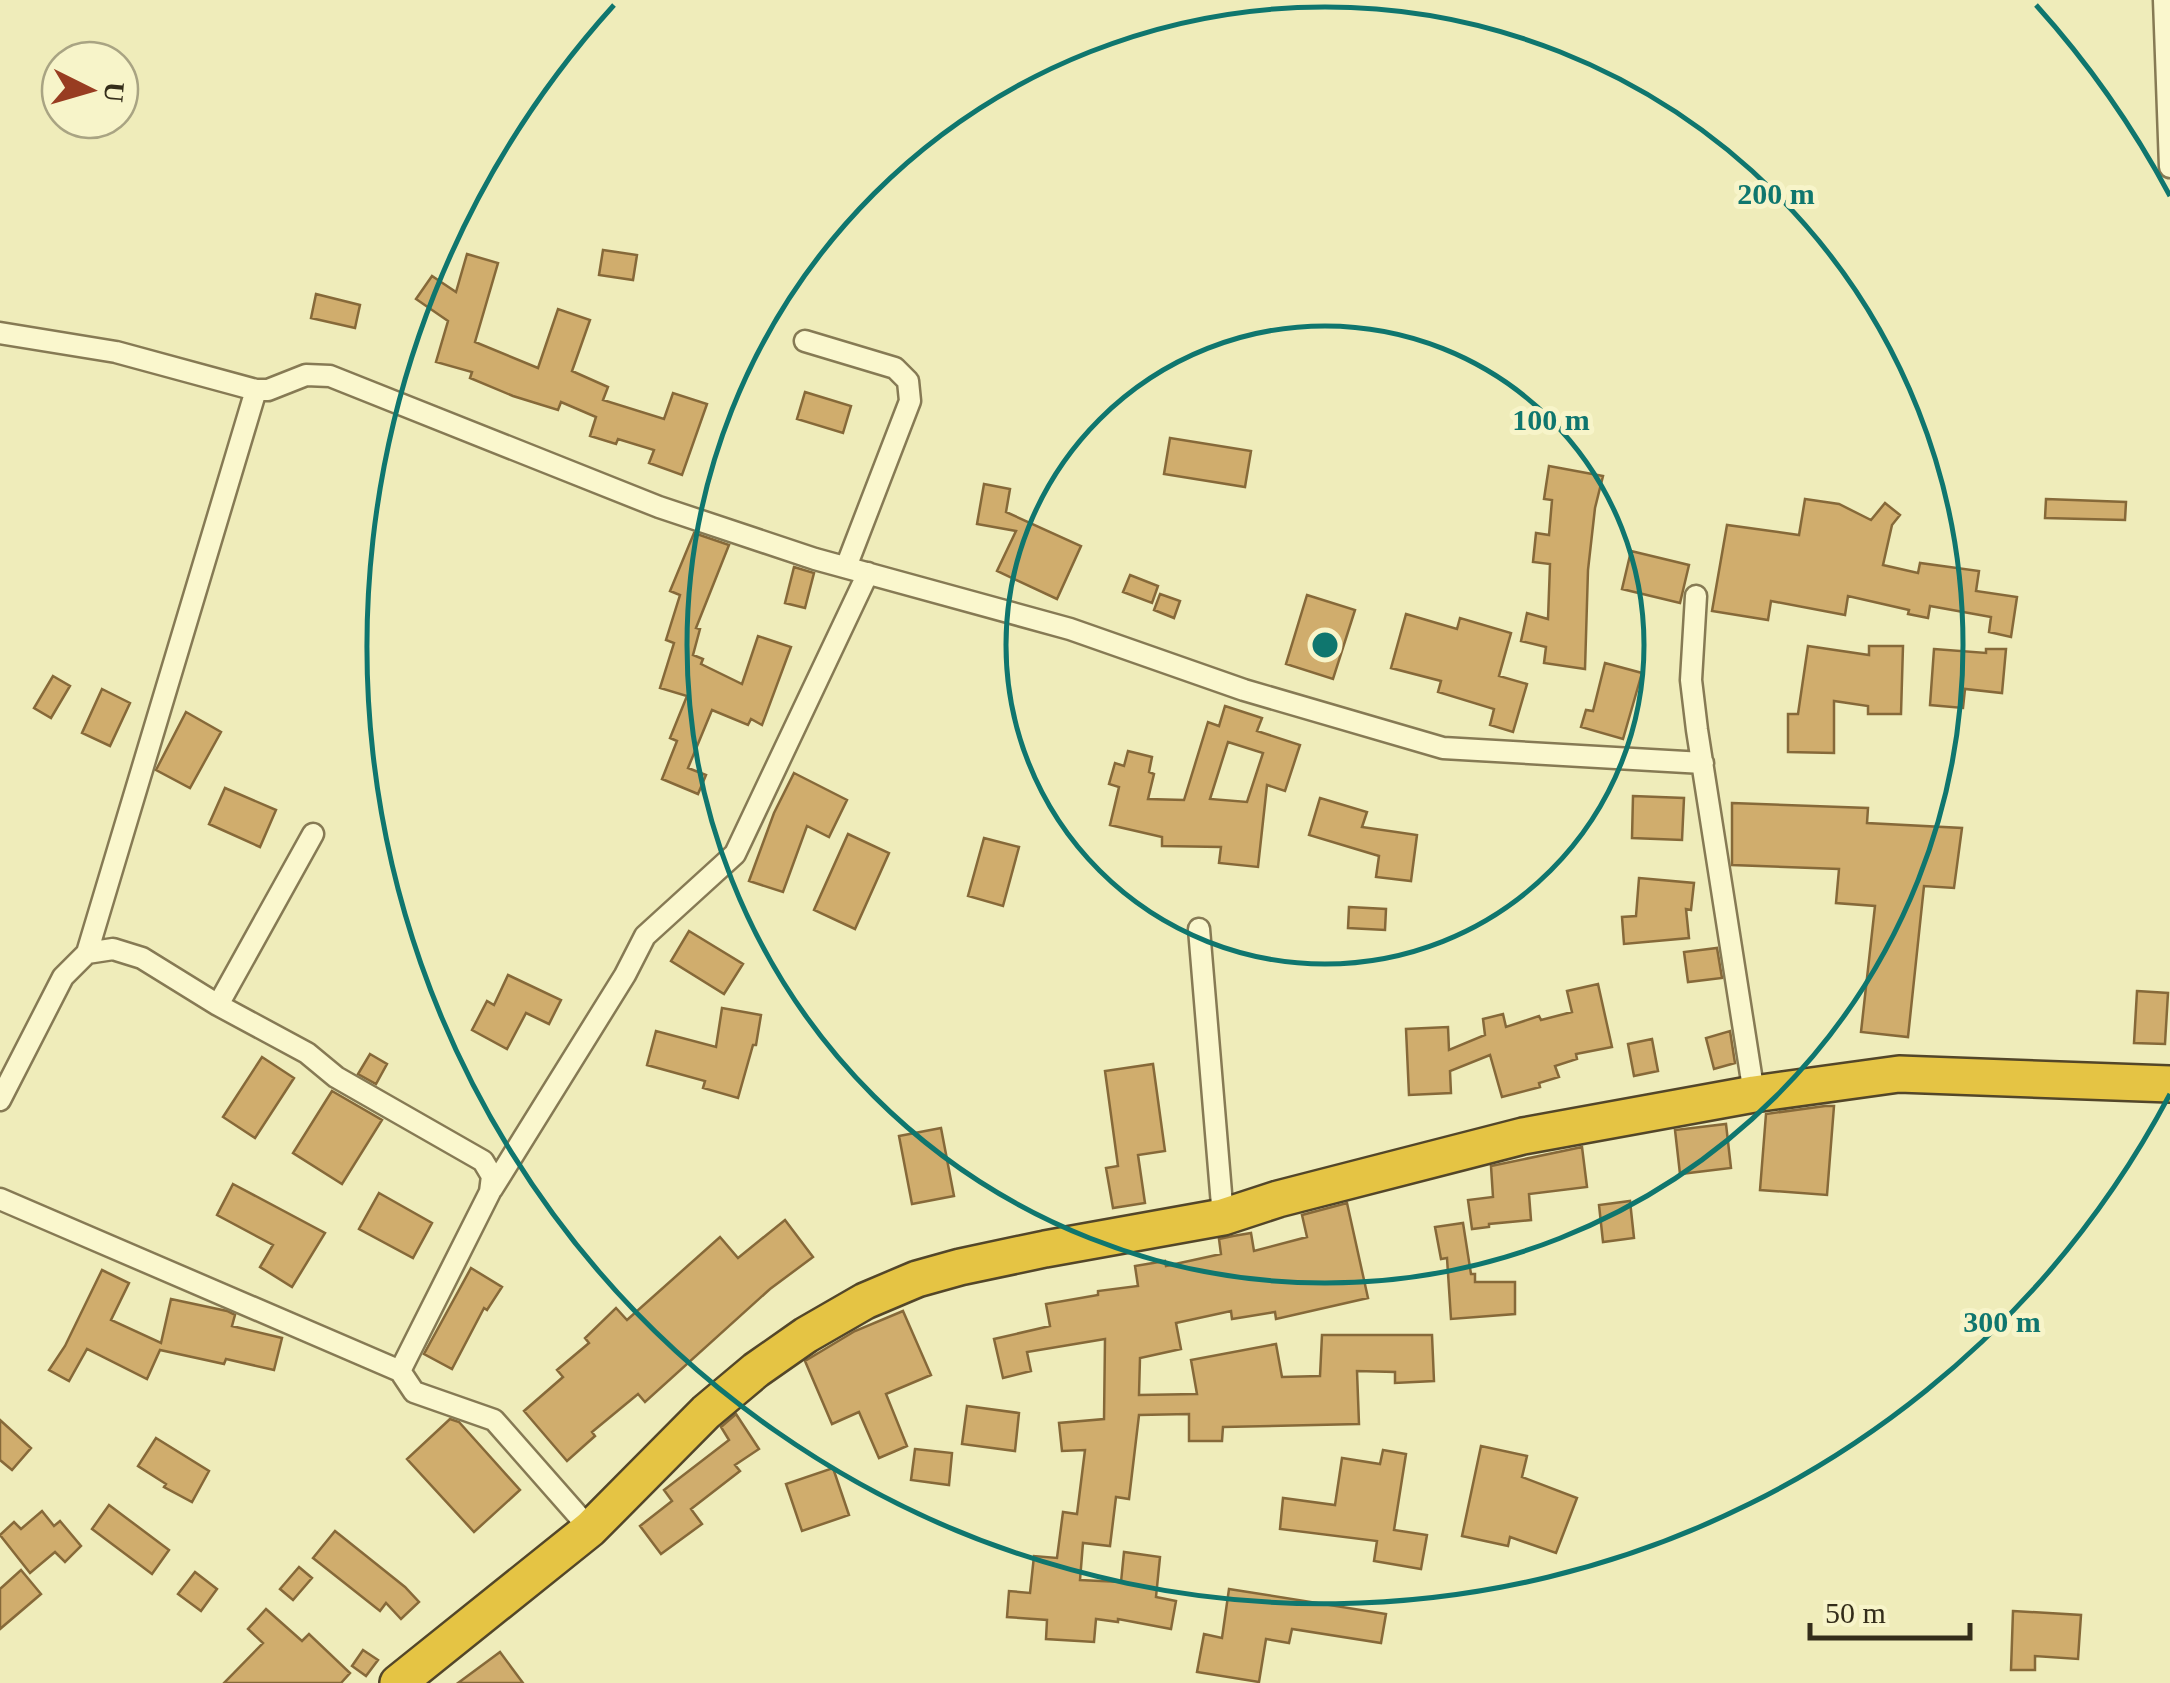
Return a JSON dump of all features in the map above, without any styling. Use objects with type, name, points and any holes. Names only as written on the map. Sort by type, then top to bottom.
[{"type":"highway","points":[[398,1683],[590,1529],[706,1412],[756,1370],[806,1335],[917,1279],[960,1266],[1223,1217],[1278,1199],[1523,1136],[1754,1094],[1899,1074],[2170,1084]]},
{"type":"street","points":[[2164,0],[2170,167]]},
{"type":"street","points":[[0,333],[116,352],[256,390],[268,390],[306,375],[330,376],[659,507],[846,567],[1070,630],[1244,690],[1443,748],[1702,763]]},
{"type":"street","points":[[805,341],[895,368],[908,382],[910,401],[846,567]]},
{"type":"street","points":[[0,1100],[63,977],[87,954],[256,390]]},
{"type":"street","points":[[400,1371],[490,1192],[626,975],[645,936],[735,854],[868,573]]},
{"type":"street","points":[[1696,596],[1692,680],[1754,1094]]},
{"type":"street","points":[[218,1006],[313,834]]},
{"type":"street","points":[[1198,928],[1223,1217]]},
{"type":"street","points":[[87,954],[113,948],[142,958],[218,1006],[307,1054],[336,1077],[483,1161],[492,1176],[490,1192]]},
{"type":"street","points":[[0,1199],[400,1371],[414,1392],[494,1420],[590,1529]]},
{"type":"building","points":[[603,250],[637,255],[633,280],[599,275]]},
{"type":"building","points":[[467,254],[498,263],[475,342],[538,368],[558,309],[590,320],[572,371],[608,387],[603,400],[664,419],[673,393],[707,404],[682,475],[649,463],[654,450],[618,439],[616,444],[590,436],[596,417],[561,402],[558,410],[513,396],[470,378],[472,372],[436,362],[448,321],[416,299],[432,276],[456,292]]},
{"type":"building","points":[[316,294],[360,305],[355,328],[311,318]]},
{"type":"building","points":[[805,392],[851,406],[843,433],[797,419]]},
{"type":"building","points":[[1170,438],[1251,451],[1245,487],[1164,474]]},
{"type":"building","points":[[1549,466],[1603,476],[1588,570],[1585,669],[1544,663],[1546,647],[1521,641],[1527,613],[1548,619],[1550,564],[1533,562],[1536,533],[1549,535],[1552,500],[1544,499]]},
{"type":"building","points":[[984,484],[1010,489],[1006,512],[1081,546],[1057,599],[997,571],[1016,531],[977,524]]},
{"type":"building","points":[[1805,499],[1839,504],[1871,520],[1885,503],[1900,515],[1892,525],[1883,565],[1918,573],[1920,563],[1979,571],[1976,591],[2017,597],[2011,637],[1989,632],[1991,617],[1930,606],[1928,618],[1848,596],[1845,615],[1771,601],[1768,620],[1712,611],[1727,525],[1799,535]]},
{"type":"building","points":[[2046,499],[2126,502],[2125,520],[2045,518]]},
{"type":"building","points":[[694,533],[729,545],[696,628],[700,629],[693,655],[703,659],[701,664],[742,684],[758,636],[791,647],[762,725],[751,719],[748,725],[712,710],[688,768],[706,775],[698,794],[662,779],[677,741],[670,738],[687,696],[660,688],[674,643],[666,640],[680,595],[670,591]]},
{"type":"building","points":[[1631,551],[1689,565],[1680,603],[1622,589]]},
{"type":"building","points":[[794,567],[814,573],[805,608],[785,603]]},
{"type":"building","points":[[1130,575],[1158,586],[1152,603],[1123,592]]},
{"type":"building","points":[[1160,594],[1180,601],[1174,618],[1154,610]]},
{"type":"building","points":[[1307,595],[1355,610],[1333,679],[1286,664]]},
{"type":"building","points":[[1406,614],[1457,629],[1460,618],[1511,633],[1499,676],[1527,684],[1513,732],[1490,725],[1494,709],[1438,692],[1441,681],[1391,668]]},
{"type":"building","points":[[1808,646],[1869,655],[1869,646],[1903,646],[1901,714],[1868,714],[1868,706],[1834,701],[1834,753],[1788,752],[1788,714],[1798,714]]},
{"type":"building","points":[[1934,649],[1986,653],[1986,649],[2006,649],[2002,693],[1965,689],[1963,708],[1930,705]]},
{"type":"building","points":[[1605,663],[1642,673],[1623,739],[1581,727],[1586,710],[1593,711]]},
{"type":"building","points":[[53,676],[70,686],[51,718],[34,708]]},
{"type":"building","points":[[102,689],[130,703],[110,746],[82,733]]},
{"type":"building","points":[[1225,706],[1262,718],[1257,731],[1300,745],[1285,791],[1267,785],[1258,867],[1219,863],[1221,847],[1162,846],[1162,837],[1110,825],[1119,787],[1109,784],[1115,763],[1124,766],[1128,751],[1152,757],[1149,772],[1154,774],[1148,799],[1184,800],[1208,722],[1219,726]],"holes":[[[1228,742],[1263,753],[1247,802],[1210,799]]]},
{"type":"building","points":[[186,712],[221,732],[190,788],[156,770]]},
{"type":"building","points":[[794,773],[847,800],[829,837],[807,826],[783,892],[749,881],[774,813]]},
{"type":"building","points":[[225,788],[276,810],[260,847],[209,824]]},
{"type":"building","points":[[1633,796],[1684,798],[1682,840],[1632,838]]},
{"type":"building","points":[[1320,798],[1367,812],[1362,827],[1417,835],[1411,881],[1376,877],[1379,856],[1309,835]]},
{"type":"building","points":[[1732,803],[1868,808],[1867,823],[1962,828],[1954,888],[1924,886],[1908,1037],[1861,1032],[1875,906],[1836,903],[1839,869],[1732,865]]},
{"type":"building","points":[[848,834],[889,853],[855,929],[814,910]]},
{"type":"building","points":[[984,838],[1019,847],[1003,906],[968,896]]},
{"type":"building","points":[[1639,878],[1694,883],[1691,910],[1686,909],[1689,938],[1624,944],[1622,917],[1636,916]]},
{"type":"building","points":[[1349,907],[1386,909],[1385,930],[1348,928]]},
{"type":"building","points":[[689,931],[743,964],[724,994],[671,961]]},
{"type":"building","points":[[1717,948],[1722,978],[1688,982],[1684,952]]},
{"type":"building","points":[[508,975],[561,1000],[549,1024],[526,1013],[507,1049],[472,1030],[487,1001],[494,1005]]},
{"type":"building","points":[[1598,984],[1612,1047],[1576,1054],[1577,1059],[1555,1066],[1559,1077],[1539,1083],[1540,1087],[1502,1097],[1490,1055],[1450,1071],[1451,1093],[1409,1095],[1406,1029],[1448,1027],[1449,1050],[1485,1035],[1483,1019],[1503,1014],[1506,1027],[1539,1016],[1541,1020],[1572,1012],[1567,991]]},
{"type":"building","points":[[2137,991],[2168,993],[2165,1044],[2134,1043]]},
{"type":"building","points":[[722,1008],[761,1015],[756,1045],[738,1098],[703,1088],[705,1081],[647,1065],[656,1031],[716,1047]]},
{"type":"building","points":[[1730,1031],[1735,1063],[1714,1069],[1706,1038]]},
{"type":"building","points":[[1652,1039],[1658,1071],[1634,1076],[1628,1044]]},
{"type":"building","points":[[370,1054],[387,1064],[376,1084],[358,1074]]},
{"type":"building","points":[[262,1057],[294,1078],[255,1138],[223,1117]]},
{"type":"building","points":[[1153,1064],[1165,1151],[1138,1155],[1145,1203],[1113,1208],[1106,1168],[1118,1166],[1105,1071]]},
{"type":"building","points":[[332,1091],[382,1120],[342,1184],[293,1153]]},
{"type":"building","points":[[1834,1106],[1827,1195],[1760,1190],[1766,1114]]},
{"type":"building","points":[[1726,1124],[1731,1168],[1680,1174],[1675,1130]]},
{"type":"building","points":[[941,1128],[954,1196],[912,1204],[899,1136]]},
{"type":"building","points":[[1582,1147],[1587,1187],[1529,1194],[1531,1220],[1472,1229],[1468,1200],[1493,1197],[1491,1166]]},
{"type":"building","points":[[233,1184],[325,1233],[292,1287],[260,1267],[273,1245],[217,1215]]},
{"type":"building","points":[[379,1193],[432,1223],[413,1258],[359,1229]]},
{"type":"building","points":[[1630,1201],[1634,1238],[1603,1242],[1599,1205]]},
{"type":"building","points":[[1347,1203],[1368,1298],[1276,1319],[1275,1312],[1232,1319],[1231,1311],[1176,1323],[1181,1349],[1140,1358],[1139,1395],[1197,1394],[1191,1360],[1276,1344],[1282,1377],[1320,1376],[1322,1335],[1432,1335],[1434,1381],[1395,1383],[1395,1372],[1357,1371],[1359,1424],[1223,1427],[1222,1441],[1189,1441],[1189,1414],[1139,1415],[1129,1499],[1116,1497],[1110,1546],[1083,1543],[1080,1580],[1121,1582],[1124,1552],[1160,1557],[1156,1597],[1176,1601],[1171,1629],[1096,1619],[1094,1642],[1046,1639],[1047,1620],[1007,1617],[1009,1591],[1030,1593],[1034,1556],[1057,1558],[1063,1512],[1077,1514],[1085,1450],[1062,1451],[1059,1423],[1104,1419],[1105,1339],[1027,1352],[1031,1371],[1003,1378],[994,1339],[1050,1326],[1046,1304],[1138,1286],[1135,1266],[1165,1261],[1166,1266],[1221,1254],[1219,1239],[1233,1236],[1251,1233],[1254,1251],[1307,1237],[1302,1215]]},
{"type":"building","points":[[785,1220],[813,1257],[770,1289],[645,1402],[638,1394],[592,1432],[595,1436],[567,1461],[524,1411],[563,1377],[557,1370],[589,1343],[585,1338],[616,1308],[627,1320],[720,1237],[738,1258]]},
{"type":"building","points":[[1463,1223],[1475,1282],[1515,1282],[1515,1314],[1451,1319],[1447,1258],[1441,1259],[1435,1227]]},
{"type":"building","points":[[471,1268],[502,1287],[487,1310],[484,1308],[452,1369],[424,1354]]},
{"type":"building","points":[[102,1270],[129,1283],[111,1320],[161,1343],[171,1299],[227,1311],[235,1315],[232,1326],[282,1338],[274,1370],[160,1350],[147,1379],[87,1349],[69,1381],[49,1370]]},
{"type":"building","points":[[903,1311],[931,1375],[886,1394],[907,1446],[879,1458],[859,1412],[832,1424],[805,1361],[855,1331]]},
{"type":"building","points":[[967,1406],[1019,1413],[1015,1451],[962,1444]]},
{"type":"building","points":[[736,1414],[759,1449],[735,1465],[740,1471],[691,1509],[702,1524],[661,1554],[640,1526],[672,1501],[664,1490],[729,1440],[721,1427]]},
{"type":"building","points":[[450,1419],[459,1422],[520,1490],[474,1532],[407,1459]]},
{"type":"building","points":[[0,1420],[31,1448],[12,1470],[0,1460]]},
{"type":"building","points":[[156,1438],[209,1471],[192,1502],[164,1487],[166,1484],[138,1466]]},
{"type":"building","points":[[1481,1446],[1527,1456],[1522,1477],[1577,1498],[1556,1553],[1510,1537],[1508,1546],[1462,1536]]},
{"type":"building","points":[[915,1449],[952,1453],[949,1485],[911,1480]]},
{"type":"building","points":[[1383,1450],[1406,1454],[1394,1530],[1427,1535],[1421,1569],[1374,1561],[1377,1541],[1280,1529],[1283,1498],[1335,1505],[1342,1458],[1380,1464]]},
{"type":"building","points":[[833,1468],[849,1515],[802,1531],[786,1484]]},
{"type":"building","points":[[109,1505],[169,1550],[152,1574],[92,1529]]},
{"type":"building","points":[[42,1511],[54,1526],[60,1521],[81,1546],[65,1562],[55,1552],[30,1573],[0,1535],[14,1522],[21,1529]]},
{"type":"building","points":[[335,1531],[419,1602],[401,1619],[386,1603],[380,1611],[313,1558]]},
{"type":"building","points":[[299,1567],[312,1578],[293,1600],[280,1589]]},
{"type":"building","points":[[21,1570],[41,1594],[0,1629],[0,1589]]},
{"type":"building","points":[[195,1572],[217,1589],[201,1611],[178,1594]]},
{"type":"building","points":[[1229,1589],[1386,1614],[1381,1643],[1292,1629],[1289,1643],[1266,1639],[1259,1682],[1197,1672],[1204,1634],[1222,1638]]},
{"type":"building","points":[[266,1609],[302,1641],[309,1634],[350,1673],[341,1683],[224,1683],[263,1643],[248,1629]]},
{"type":"building","points":[[2013,1611],[2081,1615],[2078,1659],[2035,1656],[2035,1670],[2011,1670]]},
{"type":"building","points":[[363,1650],[378,1660],[366,1676],[352,1666]]},
{"type":"building","points":[[500,1652],[523,1683],[458,1683]]}]
